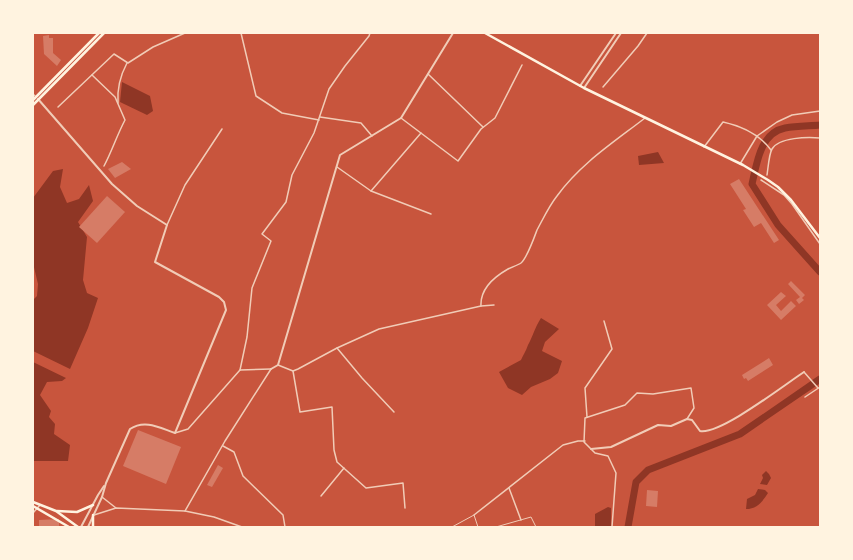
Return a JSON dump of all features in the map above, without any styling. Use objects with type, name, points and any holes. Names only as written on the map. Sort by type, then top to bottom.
[{"type":"main road","points":[[33,100],[99,33]]},
{"type":"main road","points":[[33,105],[104,33]]},
{"type":"main road","points":[[484,33],[580,86],[741,165],[768,180],[791,200],[820,238]]},
{"type":"main road","points":[[33,502],[56,511],[78,527]]},
{"type":"main road","points":[[56,511],[77,512],[93,505]]},
{"type":"main road","points":[[33,506],[69,527]]},
{"type":"main road","points":[[93,516],[93,527]]},
{"type":"street","points":[[118,106],[117,91],[122,72],[127,63],[153,47],[185,33]]},
{"type":"street","points":[[241,33],[256,96],[282,113],[319,120]]},
{"type":"street","points":[[81,527],[106,483],[130,429],[137,424],[146,424],[175,433],[188,429],[240,370],[248,337],[252,288],[271,242],[262,234],[286,202],[292,175],[314,132],[329,89],[345,66],[370,36],[370,33]]},
{"type":"street","points":[[185,511],[222,446],[271,369],[278,365],[340,155],[401,118],[453,33]]},
{"type":"street","points":[[580,86],[616,33]]},
{"type":"street","points":[[584,88],[621,33]]},
{"type":"street","points":[[603,87],[638,46],[647,33]]},
{"type":"street","points":[[58,108],[114,54],[127,63]]},
{"type":"street","points":[[401,118],[458,161],[483,127],[495,118],[522,64]]},
{"type":"street","points":[[428,74],[483,127]]},
{"type":"street","points":[[92,75],[114,97],[125,120],[117,135],[111,154],[104,166]]},
{"type":"street","points":[[33,94],[112,184],[137,206],[167,225]]},
{"type":"street","points":[[741,165],[758,137],[777,122],[792,115],[820,110]]},
{"type":"street","points":[[320,117],[361,123],[372,136]]},
{"type":"street","points":[[481,306],[485,289],[492,279],[507,269],[521,263],[550,206],[580,169],[646,118]]},
{"type":"street","points":[[704,147],[723,122],[738,125],[758,137],[771,148]]},
{"type":"street","points":[[175,433],[226,310],[224,302],[219,297],[155,262],[167,225],[185,185],[222,129]]},
{"type":"street","points":[[371,191],[421,133]]},
{"type":"street","points":[[771,148],[789,140],[808,137],[820,138]]},
{"type":"street","points":[[767,175],[771,148]]},
{"type":"street","points":[[337,167],[371,191],[431,214]]},
{"type":"street","points":[[761,180],[784,195],[820,244]]},
{"type":"street","points":[[278,365],[293,371],[337,348],[379,329],[481,306],[494,305]]},
{"type":"street","points":[[604,321],[612,349],[585,388],[587,417],[585,418],[584,442],[595,453],[608,456],[616,473],[612,527]]},
{"type":"street","points":[[337,348],[362,378],[394,412]]},
{"type":"street","points":[[240,370],[271,369]]},
{"type":"street","points":[[293,371],[300,412],[332,407],[334,450],[338,462],[366,488],[403,483],[405,508]]},
{"type":"street","points":[[687,419],[692,420],[700,431],[709,431],[732,420],[804,372],[819,387],[806,397]]},
{"type":"street","points":[[587,417],[625,405],[637,393],[653,394],[691,388],[694,408],[687,419],[671,426],[658,425],[611,447],[591,449]]},
{"type":"street","points":[[474,515],[563,445],[578,441],[585,441]]},
{"type":"street","points":[[222,446],[234,452],[243,476],[283,515],[285,527]]},
{"type":"street","points":[[321,496],[344,468]]},
{"type":"street","points":[[88,527],[102,497],[106,483]]},
{"type":"street","points":[[508,488],[521,520]]},
{"type":"street","points":[[102,497],[116,508]]},
{"type":"street","points":[[33,513],[40,505]]},
{"type":"street","points":[[93,516],[116,508],[185,511],[214,517],[242,527]]},
{"type":"lane","points":[[452,527],[474,515],[478,527]]},
{"type":"lane","points":[[496,527],[531,517],[536,527]]},
{"type":"shaded area","points":[[122,82],[150,96],[153,111],[147,115],[120,102]]},
{"type":"shaded area","points":[[658,152],[664,163],[639,165],[638,156]]},
{"type":"shaded area","points":[[63,169],[60,187],[67,203],[79,199],[89,185],[93,201],[78,222],[87,237],[83,280],[87,293],[98,298],[88,328],[70,369],[33,351],[33,300],[37,296],[38,284],[33,263],[33,198],[53,171]]},
{"type":"shaded area","points":[[541,318],[559,329],[545,342],[542,351],[562,361],[558,373],[550,379],[531,387],[522,395],[508,388],[499,372],[521,360]]},
{"type":"shaded area","points":[[33,362],[66,378],[62,381],[47,382],[40,395],[51,411],[49,417],[55,424],[54,434],[70,445],[68,461],[33,461]]},
{"type":"shaded area","points":[[766,471],[771,478],[767,485],[760,484],[763,478],[762,475]]},
{"type":"shaded area","points":[[758,489],[765,490],[768,493],[762,502],[753,508],[746,509],[747,499],[755,495]]},
{"type":"shaded area","points":[[608,507],[611,508],[611,527],[595,527],[595,514]]},
{"type":"building","points":[[49,35],[49,38],[53,38],[53,53],[61,60],[57,66],[44,54],[43,36]]},
{"type":"building","points":[[122,162],[131,169],[115,178],[108,169]]},
{"type":"building","points":[[739,179],[779,240],[774,243],[761,223],[754,227],[743,210],[746,209],[730,184]]},
{"type":"building","points":[[107,196],[125,212],[97,243],[79,227]]},
{"type":"building","points":[[791,281],[805,295],[802,298],[804,300],[799,304],[796,300],[800,297],[788,284]]},
{"type":"building","points":[[781,292],[786,296],[776,305],[781,311],[791,301],[796,306],[781,320],[767,305]]},
{"type":"building","points":[[769,358],[773,365],[748,381],[746,378],[744,379],[742,375]]},
{"type":"building","points":[[138,430],[181,447],[166,484],[123,466]]},
{"type":"building","points":[[218,465],[223,468],[212,487],[207,485]]},
{"type":"building","points":[[647,490],[658,491],[657,507],[646,506]]},
{"type":"building","points":[[59,519],[59,527],[39,527],[39,520]]},
{"type":"waterway","points":[[820,125],[785,128],[770,136],[761,150],[752,184],[778,225],[820,272]]},
{"type":"waterway","points":[[628,527],[636,482],[648,470],[740,434],[820,379]]}]
